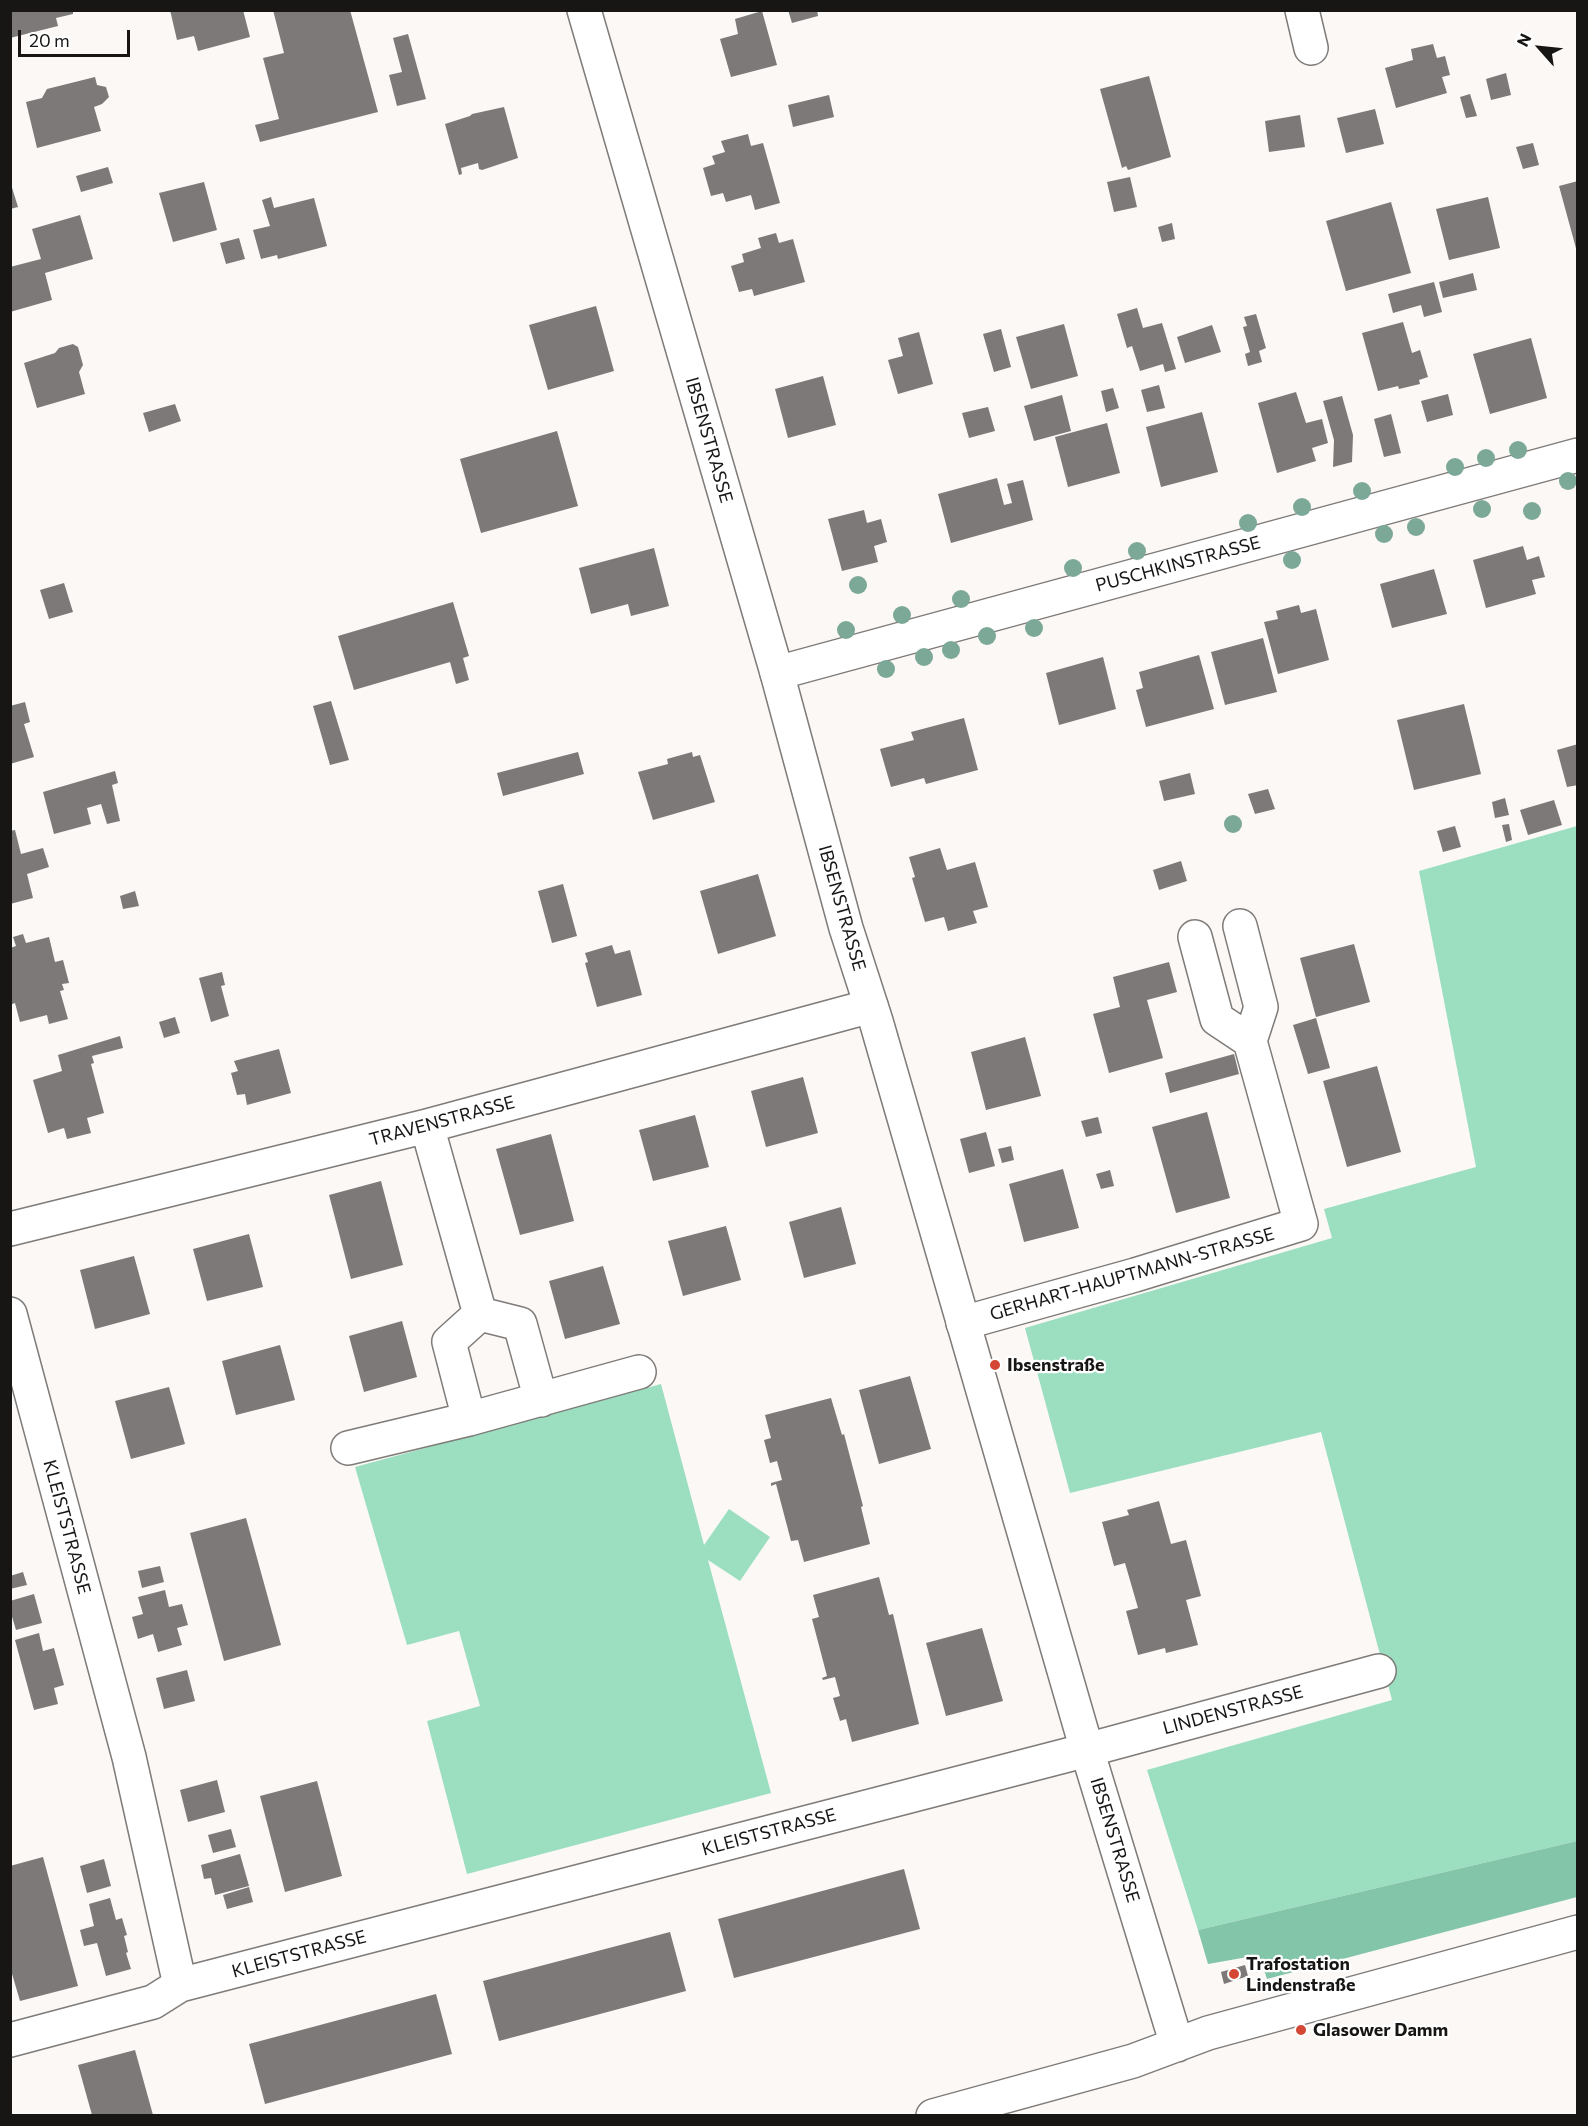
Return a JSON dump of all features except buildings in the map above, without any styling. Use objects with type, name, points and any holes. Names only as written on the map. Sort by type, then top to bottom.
[{"type":"street","name":"IBSENSTRASSE","points":[[584,10],[777,673],[846,928],[871,1006],[1088,1750],[1177,2045]]},
{"type":"street","points":[[1302,10],[1311,48]]},
{"type":"street","name":"PUSCHKINSTRASSE","points":[[777,673],[1578,455]]},
{"type":"street","points":[[1194,938],[1217,1019],[1250,1041],[1261,1007],[1240,926]]},
{"type":"street","name":"TRAVENSTRASSE","points":[[10,1229],[427,1126],[871,1006]]},
{"type":"street","name":"GERHART-HAUPTMANN-STRASSE","points":[[963,1323],[1135,1275],[1300,1224],[1250,1041]]},
{"type":"street","points":[[427,1126],[480,1314]]},
{"type":"street","name":"KLEISTSTRASSE","points":[[10,1314],[129,1757],[180,1985],[1088,1750]]},
{"type":"street","points":[[480,1314],[520,1324],[541,1400]]},
{"type":"street","points":[[469,1419],[449,1342],[480,1314]]},
{"type":"street","points":[[348,1448],[469,1419],[639,1372]]},
{"type":"street","name":"LINDENSTRASSE","points":[[1088,1750],[1379,1671]]},
{"type":"street","points":[[933,2115],[1133,2061],[1208,2033],[1578,1932]]},
{"type":"street","points":[[10,2040],[153,2002],[180,1985]]},
{"type":"green space","points":[[1577,826],[1577,1841],[1198,1930],[1147,1770],[1392,1700],[1321,1432],[1070,1493],[1025,1328],[1332,1238],[1324,1209],[1476,1167],[1419,871]]},
{"type":"green space","points":[[661,1384],[704,1545],[729,1509],[770,1537],[740,1581],[708,1560],[771,1793],[467,1874],[427,1721],[480,1706],[459,1631],[407,1645],[355,1467]]},
{"type":"green space","points":[[1577,1841],[1577,1897],[1267,1979],[1259,1955],[1208,1964],[1198,1930]]},
{"type":"place","name":"Ibsenstraße","points":[[995,1365]]},
{"type":"place","name":"Trafostation Lindenstraße","points":[[1234,1974]]},
{"type":"place","name":"Glasower Damm","points":[[1301,2030]]}]
